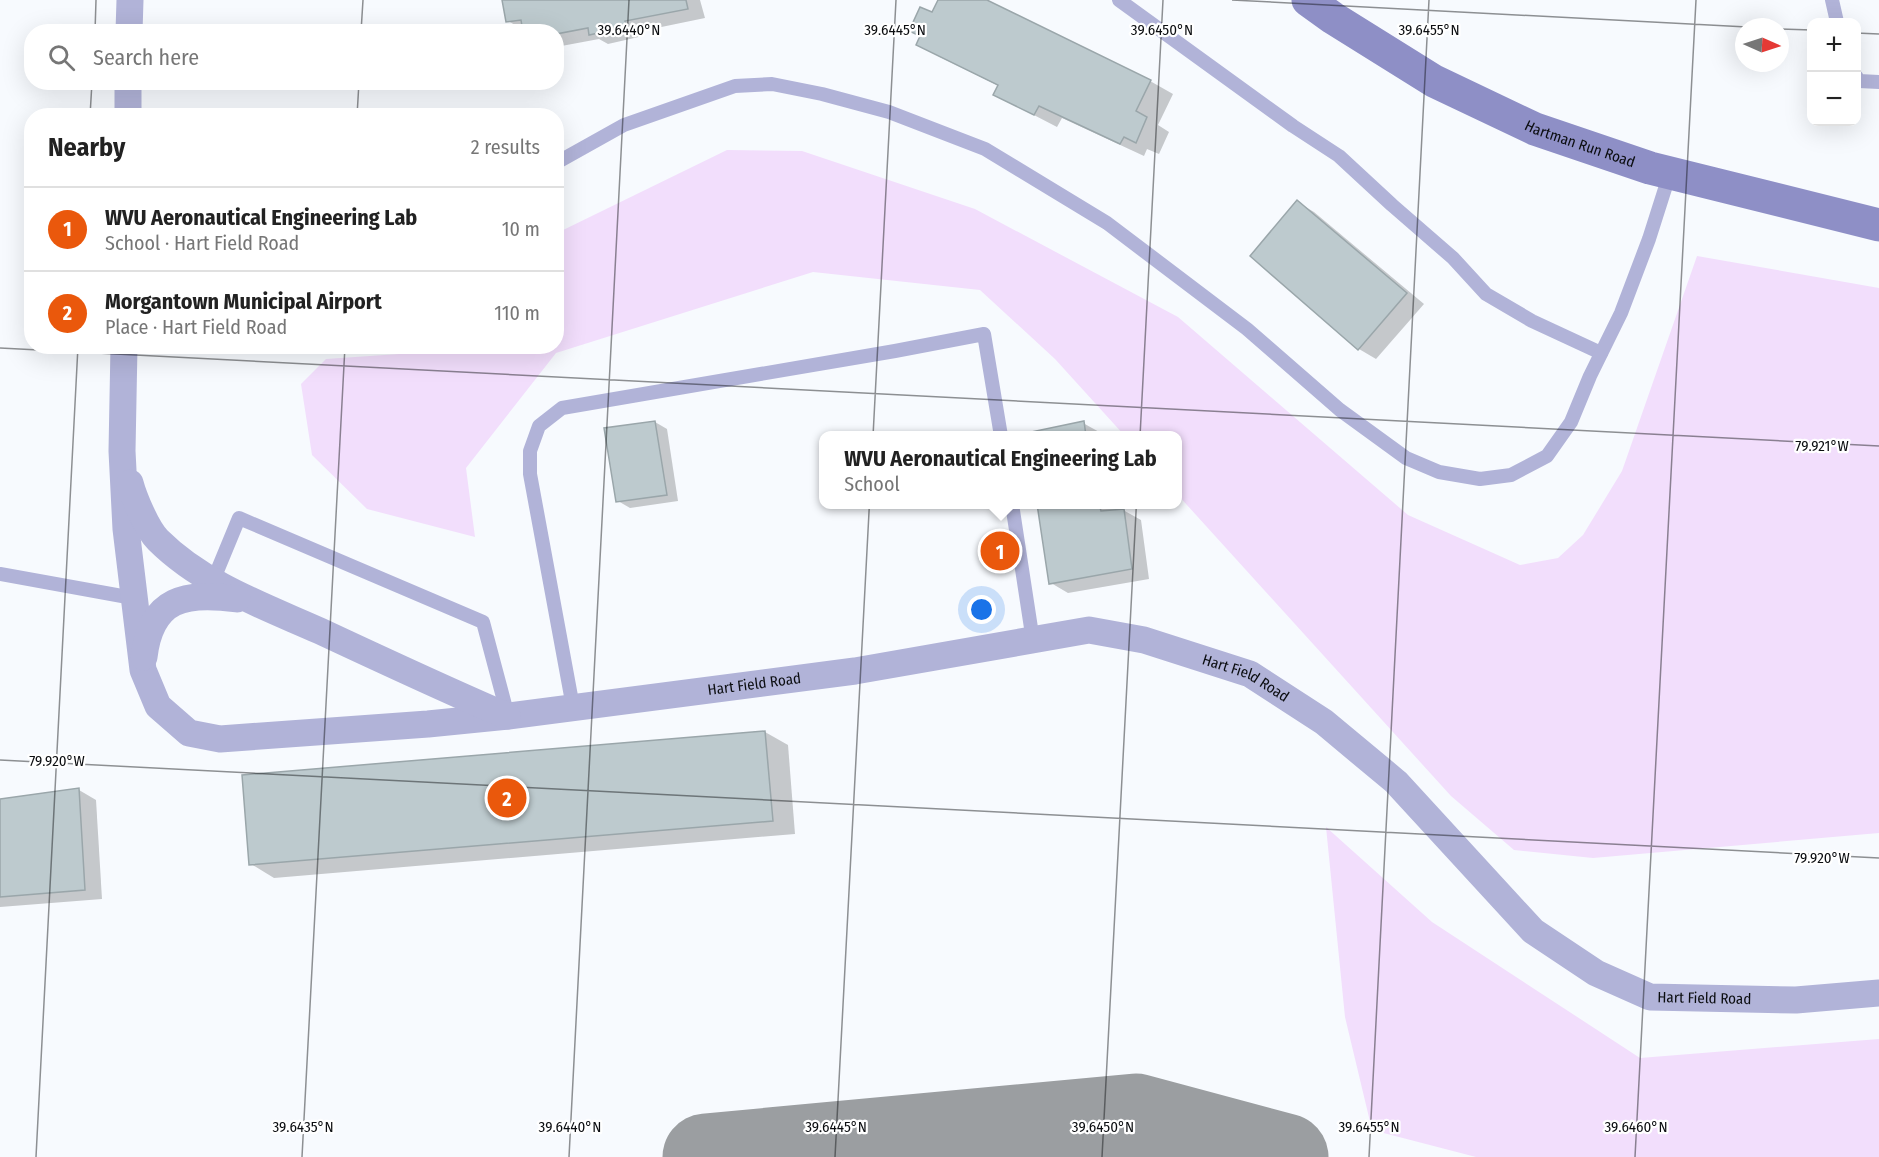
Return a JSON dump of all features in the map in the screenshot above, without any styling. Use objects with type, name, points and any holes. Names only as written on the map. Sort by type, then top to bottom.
[{"type":"main road","name":"Hartman Run Road","points":[[1308,0],[1434,81],[1535,129],[1650,168],[1879,225]]},
{"type":"street","points":[[129,24],[130,0]]},
{"type":"street","points":[[128,90],[128,108]]},
{"type":"street","points":[[124,354],[122,451],[135,499],[156,538],[200,574],[213,581],[437,686],[508,716]]},
{"type":"street","name":"Hart Field Road","points":[[122,451],[126,529],[143,670],[158,706],[189,733],[220,739],[508,716],[855,671],[1089,630],[1144,640],[1250,674],[1324,722],[1396,782],[1533,931],[1596,973],[1650,997],[1796,1000],[1879,993]]},
{"type":"street","points":[[143,670],[146,644],[151,629],[159,614],[170,603],[187,597],[213,595],[254,601]]},
{"type":"lane","points":[[1119,0],[1293,126],[1339,156],[1453,258],[1486,294],[1532,321],[1601,353]]},
{"type":"lane","points":[[1832,0],[1836,18]]},
{"type":"lane","points":[[1861,81],[1879,82]]},
{"type":"lane","points":[[564,159],[624,125],[735,86],[772,84],[822,94],[889,112],[985,149],[1107,223],[1247,329],[1340,410],[1406,458],[1439,472],[1480,479],[1510,476],[1547,456],[1571,422],[1621,313],[1649,239],[1670,173]]},
{"type":"lane","points":[[573,707],[530,474],[530,451],[539,426],[562,408],[984,334],[1000,431]]},
{"type":"lane","points":[[1013,509],[1033,641]]},
{"type":"lane","points":[[213,581],[239,518],[483,621],[508,716]]},
{"type":"lane","points":[[0,574],[133,598]]},
{"type":"shaded area","points":[[727,150],[802,151],[975,209],[1178,317],[1408,515],[1520,565],[1558,558],[1583,535],[1622,471],[1697,256],[1879,288],[1879,833],[1593,858],[1514,850],[1451,796],[1182,500],[1182,431],[1120,431],[1055,359],[980,290],[813,272],[564,350],[564,230]]},
{"type":"shaded area","points":[[399,354],[555,354],[466,468],[475,537],[367,509],[312,455],[301,384],[326,359]]},
{"type":"shaded area","points":[[1326,827],[1432,922],[1640,1058],[1879,1039],[1879,1157],[1476,1157],[1372,1130],[1345,1017]]},
{"type":"building","points":[[502,0],[686,0],[688,9],[625,21],[626,27],[589,35],[588,28],[564,32],[564,24],[522,24],[521,20],[506,22]]},
{"type":"building","points":[[938,0],[987,0],[1151,80],[1136,111],[1147,117],[1136,143],[1124,137],[1120,144],[1039,106],[1034,115],[993,95],[998,85],[916,45],[920,36],[909,31],[920,7],[932,12]]},
{"type":"building","points":[[1297,200],[1407,293],[1358,350],[1250,256]]},
{"type":"building","points":[[655,421],[667,495],[616,502],[604,428]]},
{"type":"building","points":[[1084,421],[1085,431],[1036,431]]},
{"type":"building","points":[[1038,509],[1100,509],[1101,511],[1124,509],[1132,569],[1049,584]]},
{"type":"building","points":[[765,731],[773,821],[249,865],[242,775]]},
{"type":"building","points":[[79,788],[85,890],[0,897],[0,799]]},
{"type":"taxiway","points":[[706,1157],[1136,1117],[1285,1157]]},
{"type":"place","name":"WVU Aeronautical Engineering Lab","points":[[1000,551]]},
{"type":"place","name":"Morgantown Municipal Airport","points":[[507,798]]}]
